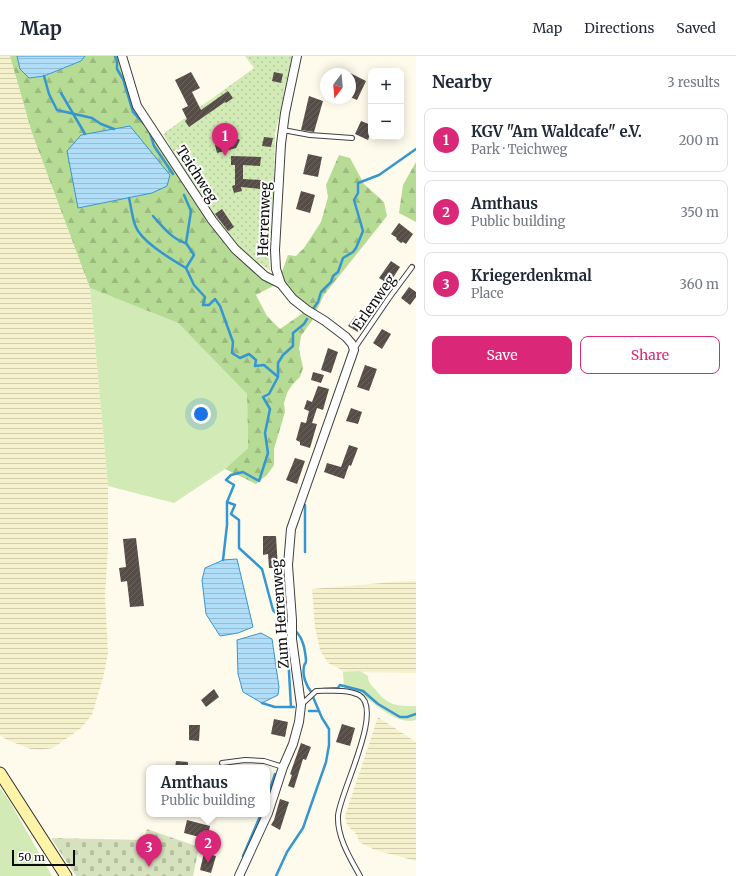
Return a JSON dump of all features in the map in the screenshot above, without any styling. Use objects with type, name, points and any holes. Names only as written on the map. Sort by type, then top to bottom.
[{"type":"main road","points":[[0,773],[66,876]]},
{"type":"street","name":"Teichweg","points":[[122,56],[137,106],[212,220],[235,249],[265,276],[281,284]]},
{"type":"street","name":"Herrenweg","points":[[297,56],[283,130],[275,250],[276,269],[281,284],[293,299],[346,336],[352,344],[354,350]]},
{"type":"street","name":"Zum Herrenweg","points":[[270,807],[283,767],[293,744],[301,705],[292,639],[288,565],[291,529],[354,350]]},
{"type":"street","name":"Zum Herrenweg","points":[[239,876],[266,817]]},
{"type":"lane","points":[[283,130],[310,135],[352,138]]},
{"type":"lane","name":"Erlenweg","points":[[354,350],[412,267]]},
{"type":"lane","points":[[301,705],[316,691],[342,691],[359,695],[364,700],[367,716],[365,732],[338,815],[339,830],[360,876]]},
{"type":"lane","points":[[222,763],[245,760],[264,761],[283,767]]},
{"type":"shaded area","points":[[0,56],[10,56],[32,133],[90,288],[108,486],[108,548],[105,596],[108,653],[104,674],[92,715],[80,729],[53,748],[40,750],[31,749],[7,740],[0,735]]},
{"type":"shaded area","points":[[416,581],[416,673],[343,672],[328,663],[320,650],[315,627],[312,589]]},
{"type":"shaded area","points":[[378,717],[416,742],[416,861],[375,850],[359,842],[357,835],[347,825],[345,816]]},
{"type":"green space","points":[[10,56],[17,56],[20,69],[29,78],[45,76],[81,61],[85,56],[120,56],[132,106],[233,251],[275,279],[282,272],[288,255],[296,256],[304,248],[321,222],[328,197],[326,185],[339,155],[350,158],[364,184],[384,202],[387,216],[324,295],[311,322],[301,336],[299,349],[303,368],[300,377],[287,393],[284,403],[285,412],[274,449],[274,465],[267,475],[256,484],[225,469],[248,448],[247,394],[178,323],[90,288],[32,133]],"holes":[[[130,126],[152,193],[79,208],[81,135]],[[275,285],[287,299],[303,313],[280,329],[267,316],[256,295]]]},
{"type":"green space","points":[[245,56],[292,56],[275,135],[269,261],[270,270],[253,259],[223,228],[209,210],[163,134],[254,68]]},
{"type":"green space","points":[[416,162],[416,222],[399,213],[403,185]]},
{"type":"green space","points":[[90,288],[178,323],[247,394],[248,448],[225,469],[174,503],[108,486]]},
{"type":"green space","points":[[360,671],[368,676],[371,685],[388,702],[403,706],[416,706],[416,720],[406,721],[388,714],[362,695],[344,688],[343,672]]},
{"type":"green space","points":[[0,788],[10,802],[52,876],[0,876]]},
{"type":"green space","points":[[147,829],[199,847],[193,876],[76,876],[51,838],[144,840]]},
{"type":"water","points":[[17,56],[85,56],[81,61],[44,76],[29,78],[20,69]]},
{"type":"water","points":[[130,126],[170,175],[167,186],[152,193],[78,208],[67,151],[81,135]]},
{"type":"water","points":[[237,559],[253,627],[238,633],[220,636],[206,614],[202,580],[205,568],[223,560]]},
{"type":"water","points":[[261,633],[272,639],[279,687],[278,695],[262,703],[243,692],[238,674],[237,640]]},
{"type":"building","points":[[191,72],[200,88],[192,92],[201,110],[228,91],[233,98],[189,127],[185,121],[187,119],[182,109],[188,106],[175,80]]},
{"type":"building","points":[[274,72],[283,74],[281,83],[272,81]]},
{"type":"building","points":[[356,76],[366,81],[356,100]]},
{"type":"building","points":[[309,96],[320,100],[320,104],[322,104],[314,132],[301,130]]},
{"type":"building","points":[[361,121],[368,124],[368,140],[355,134]]},
{"type":"building","points":[[232,136],[240,140],[236,148],[217,153],[215,145],[229,142]]},
{"type":"building","points":[[264,137],[273,138],[271,147],[262,146]]},
{"type":"building","points":[[308,154],[322,157],[318,177],[303,174]]},
{"type":"building","points":[[231,156],[261,157],[260,166],[243,165],[243,179],[261,180],[260,189],[241,187],[242,191],[234,193],[232,186],[235,185],[235,165],[231,165]]},
{"type":"building","points":[[301,191],[315,195],[310,213],[296,209]]},
{"type":"building","points":[[222,209],[234,227],[228,231],[215,214]]},
{"type":"building","points":[[399,223],[413,234],[406,244],[403,242],[401,243],[391,234]]},
{"type":"building","points":[[391,261],[400,267],[389,284],[379,278]]},
{"type":"building","points":[[409,287],[416,292],[416,297],[410,305],[401,298]]},
{"type":"building","points":[[355,316],[364,322],[358,332],[348,326]]},
{"type":"building","points":[[382,329],[391,334],[382,349],[373,343]]},
{"type":"building","points":[[328,348],[338,352],[331,373],[321,370]]},
{"type":"building","points":[[365,365],[377,369],[369,391],[357,387]]},
{"type":"building","points":[[313,372],[324,375],[321,383],[311,380]]},
{"type":"building","points":[[318,386],[329,389],[323,410],[317,408],[312,423],[317,424],[310,448],[300,445],[300,442],[296,440],[301,422],[306,423],[309,411],[304,409],[307,400],[312,402]]},
{"type":"building","points":[[351,408],[362,412],[358,424],[346,421]]},
{"type":"building","points":[[349,445],[358,448],[351,466],[349,465],[344,479],[324,472],[327,463],[341,467]]},
{"type":"building","points":[[295,458],[305,461],[297,484],[286,480]]},
{"type":"building","points":[[263,536],[276,536],[278,568],[269,568],[268,554],[263,555]]},
{"type":"building","points":[[136,538],[144,606],[130,607],[127,581],[121,582],[119,568],[126,567],[123,539]]},
{"type":"building","points":[[214,689],[219,697],[206,707],[201,700]]},
{"type":"building","points":[[274,719],[288,722],[285,737],[271,734]]},
{"type":"building","points":[[342,724],[355,728],[350,746],[336,742]]},
{"type":"building","points":[[189,725],[200,725],[199,741],[189,740]]},
{"type":"building","points":[[301,743],[311,747],[306,760],[303,759],[294,788],[288,786],[292,775],[290,774]]},
{"type":"building","points":[[176,761],[188,762],[188,765],[175,765]]},
{"type":"building","points":[[280,799],[289,802],[280,830],[271,825]]},
{"type":"building","points":[[187,820],[210,826],[207,839],[184,833]]},
{"type":"building","points":[[204,853],[216,856],[211,873],[200,870]]},
{"type":"waterway","points":[[115,56],[117,61],[117,69],[123,79],[133,112],[145,125]]},
{"type":"waterway","points":[[44,76],[49,94],[57,110],[92,118],[101,124],[114,129]]},
{"type":"waterway","points":[[61,93],[85,134]]},
{"type":"waterway","points":[[149,130],[154,146],[173,174]]},
{"type":"waterway","points":[[313,309],[318,302],[321,292],[331,282],[333,276],[338,272],[343,258],[353,252],[356,248],[363,231],[354,200],[358,193],[358,183],[379,175],[416,149]]},
{"type":"waterway","points":[[184,195],[191,211],[186,243],[194,255],[186,268],[194,285],[205,297],[203,305],[209,305],[215,299],[220,306],[233,342],[232,353],[240,358],[249,354],[256,360],[255,366],[264,365],[277,376]]},
{"type":"waterway","points":[[129,198],[135,225],[143,238],[157,250],[186,268]]},
{"type":"waterway","points":[[153,216],[171,235],[185,243]]},
{"type":"waterway","points":[[289,626],[273,610],[262,569],[239,548],[239,520],[231,514],[235,505],[227,502],[234,485],[226,480],[231,475],[243,472],[259,481],[268,453],[265,433],[270,409],[263,397],[269,394],[278,377],[278,363],[283,355],[293,346],[293,333],[304,324],[307,319]]},
{"type":"waterway","points":[[223,560],[227,525],[227,502]]},
{"type":"waterway","points":[[305,505],[305,552]]},
{"type":"waterway","points":[[293,629],[299,635],[304,647],[306,660],[304,665],[305,680],[312,693],[314,691]]},
{"type":"waterway","points":[[288,655],[291,707]]},
{"type":"waterway","points":[[323,689],[338,688],[340,685],[363,691],[378,704],[400,717],[407,717],[416,714]]},
{"type":"waterway","points":[[276,876],[287,852],[303,828],[326,762],[329,745],[329,729],[322,718],[313,697]]},
{"type":"waterway","points":[[262,703],[275,707],[294,707]]},
{"type":"waterway","points":[[309,711],[319,711]]},
{"type":"waterway","points":[[270,789],[275,774]]},
{"type":"waterway","points":[[243,856],[260,817]]},
{"type":"place","name":"KGV \"Am Waldcafe\" e.V.","points":[[225,156]]},
{"type":"place","name":"Amthaus","points":[[208,863]]},
{"type":"place","name":"Kriegerdenkmal","points":[[149,867]]}]
